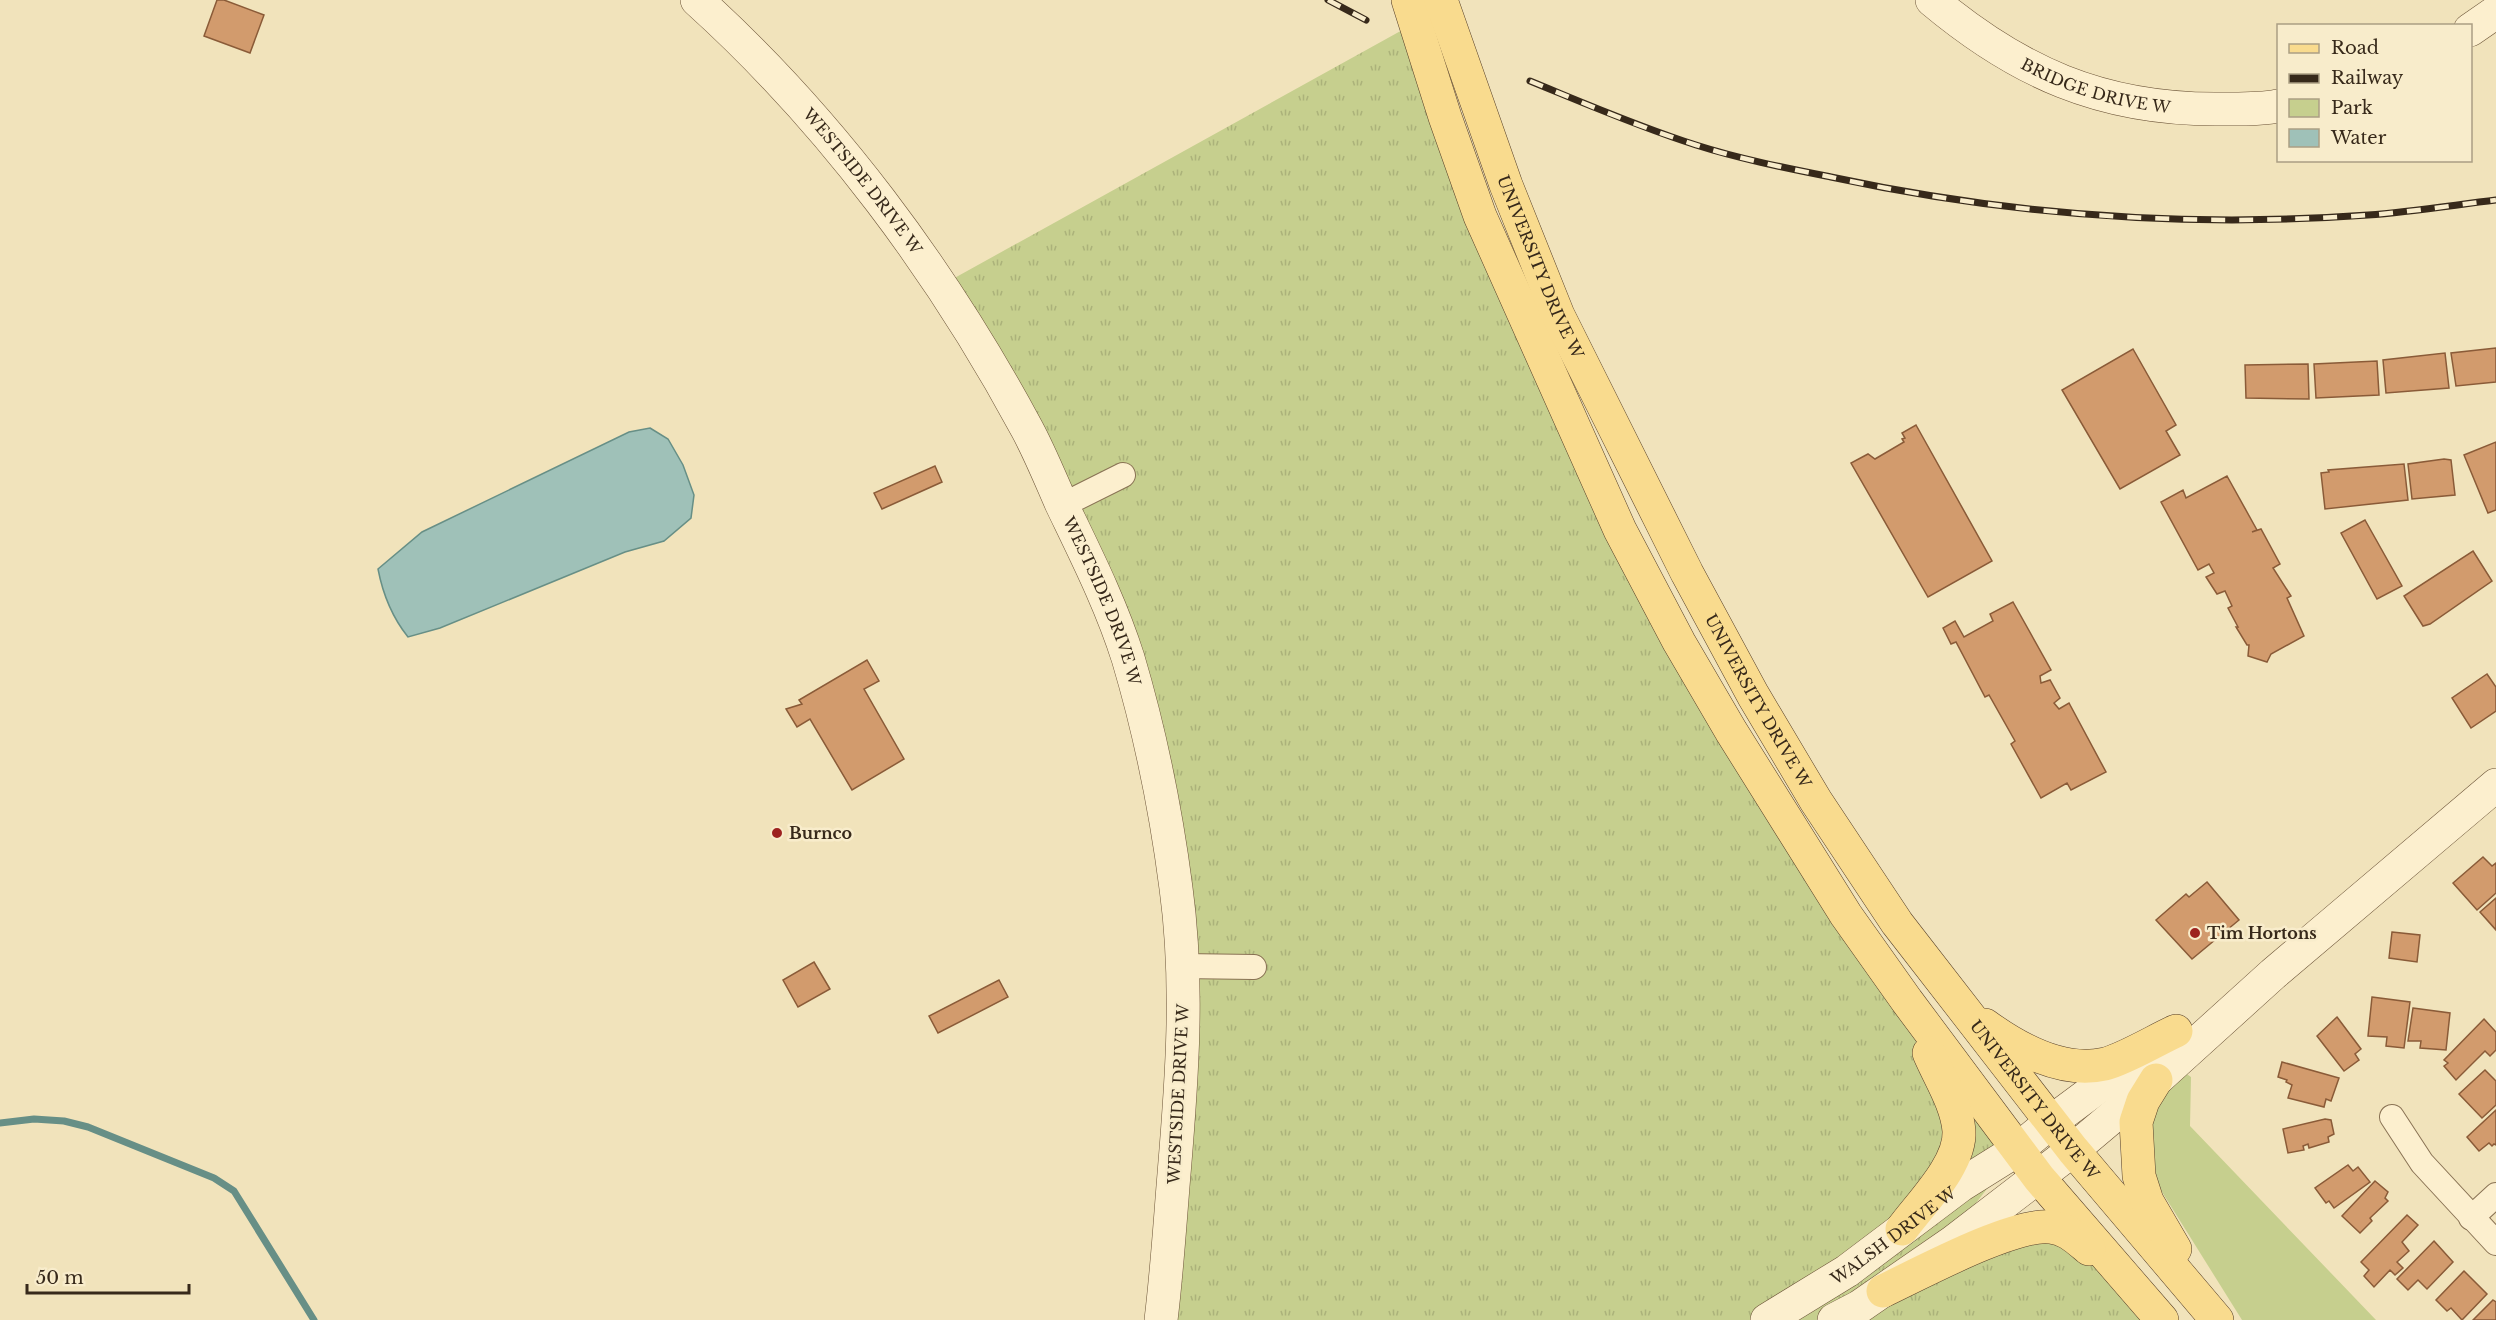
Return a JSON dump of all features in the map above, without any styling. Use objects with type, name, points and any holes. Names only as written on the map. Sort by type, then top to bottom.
[{"type":"main road","points":[[1408,0],[1445,117],[1480,216],[1620,530],[1679,642],[1731,731],[1846,915],[1907,1001],[2039,1178],[2162,1320]]},
{"type":"main road","name":"UNIVERSITY DRIVE W","points":[[1442,0],[1506,185],[1558,315],[1687,573],[1753,695],[1816,801],[1897,923],[2062,1136],[2217,1320]]},
{"type":"main road","points":[[1902,1229],[1949,1168],[1957,1148],[1959,1131],[1954,1111],[1907,1001]]},
{"type":"main road","points":[[1963,1009],[2006,1040],[2027,1051],[2070,1065],[2106,1064],[2176,1031]]},
{"type":"main road","points":[[2156,1080],[2144,1101],[2136,1122],[2139,1176],[2147,1201],[2217,1320]]},
{"type":"main road","points":[[1883,1291],[1997,1238],[2049,1226],[2067,1231],[2134,1287]]},
{"type":"street","name":"WESTSIDE DRIVE W","points":[[697,0],[723,23],[843,153],[940,286],[1028,431],[1097,577],[1127,656],[1147,729],[1163,806],[1177,890],[1182,966],[1182,1061],[1164,1311]]},
{"type":"street","name":"BRIDGE DRIVE W","points":[[1932,0],[1967,29],[2005,54],[2046,75],[2089,91],[2136,102],[2193,109],[2264,109],[2277,106]]},
{"type":"street","points":[[2472,29],[2496,12]]},
{"type":"street","points":[[1063,505],[1123,475]]},
{"type":"street","points":[[2062,1136],[2156,1080],[2273,974],[2496,785]]},
{"type":"street","points":[[1182,966],[1254,967]]},
{"type":"street","points":[[1834,1320],[1883,1291],[2039,1178],[2062,1136],[2176,1031],[2223,1006],[2273,974]]},
{"type":"street","points":[[2392,1118],[2422,1162],[2496,1243]]},
{"type":"street","name":"WALSH DRIVE W","points":[[1767,1320],[1847,1271],[1961,1185],[2017,1150],[2062,1136]]},
{"type":"street","points":[[2471,1218],[2496,1195]]},
{"type":"green space","points":[[1415,23],[1679,642],[2017,1150],[1959,1225],[2049,1226],[2162,1320],[1161,1320],[1184,1038],[1127,656],[940,286]]},
{"type":"green space","points":[[2181,1070],[2191,1077],[2190,1126],[2376,1320],[2242,1320],[2152,1176],[2147,1152],[2155,1104]]},
{"type":"water","points":[[650,428],[668,439],[683,465],[694,495],[691,518],[664,541],[625,552],[440,628],[408,637],[397,622],[389,605],[378,569],[422,532],[629,432]]},
{"type":"building","points":[[217,0],[224,0],[264,15],[250,53],[204,36]]},
{"type":"building","points":[[2496,348],[2496,382],[2456,386],[2451,353]]},
{"type":"building","points":[[2133,349],[2176,425],[2166,431],[2180,455],[2120,489],[2062,390]]},
{"type":"building","points":[[2445,353],[2449,388],[2386,393],[2383,360]]},
{"type":"building","points":[[2377,361],[2379,395],[2316,398],[2314,364]]},
{"type":"building","points":[[2308,364],[2309,399],[2246,398],[2245,365]]},
{"type":"building","points":[[1916,425],[1992,561],[1928,597],[1851,463],[1868,454],[1875,459],[1904,442],[1902,439],[1905,438],[1902,433]]},
{"type":"building","points":[[2496,442],[2496,510],[2488,513],[2464,455]]},
{"type":"building","points":[[2451,460],[2455,495],[2412,499],[2408,464]]},
{"type":"building","points":[[2404,464],[2408,500],[2325,509],[2321,473],[2329,472],[2328,470]]},
{"type":"building","points":[[935,466],[942,482],[882,509],[874,493]]},
{"type":"building","points":[[2227,476],[2257,530],[2252,532],[2261,529],[2280,564],[2273,568],[2291,596],[2287,598],[2304,636],[2271,654],[2267,662],[2248,656],[2249,645],[2236,627],[2238,627],[2228,608],[2232,606],[2225,591],[2217,594],[2206,577],[2214,573],[2209,564],[2198,570],[2161,502],[2183,490],[2186,498]]},
{"type":"building","points":[[2365,520],[2402,586],[2377,599],[2341,533]]},
{"type":"building","points":[[2473,551],[2492,581],[2430,624],[2423,626],[2404,596]]},
{"type":"building","points":[[2013,602],[2051,670],[2040,676],[2041,683],[2050,680],[2060,698],[2054,703],[2059,709],[2069,703],[2106,772],[2071,790],[2067,783],[2041,798],[2011,744],[2015,741],[1989,695],[1985,697],[1956,642],[1951,644],[1943,628],[1955,621],[1964,637],[1993,621],[1990,614]]},
{"type":"building","points":[[867,660],[879,681],[864,689],[904,759],[852,790],[810,719],[797,727],[786,709],[802,704],[799,700]]},
{"type":"building","points":[[2487,674],[2496,687],[2496,711],[2471,728],[2452,698]]},
{"type":"building","points":[[2483,857],[2492,866],[2496,863],[2496,893],[2477,910],[2453,883]]},
{"type":"building","name":"Tim Hortons","points":[[2207,882],[2239,920],[2192,959],[2156,920],[2186,894],[2189,897]]},
{"type":"building","points":[[2496,898],[2496,930],[2480,912]]},
{"type":"building","points":[[2392,932],[2420,935],[2417,962],[2389,958]]},
{"type":"building","points":[[814,962],[830,989],[798,1007],[783,980]]},
{"type":"building","points":[[999,980],[1008,997],[938,1033],[929,1016]]},
{"type":"building","points":[[2372,997],[2410,1002],[2404,1048],[2386,1046],[2387,1037],[2368,1036]]},
{"type":"building","points":[[2413,1008],[2450,1013],[2446,1050],[2420,1048],[2421,1041],[2408,1041]]},
{"type":"building","points":[[2337,1017],[2361,1049],[2355,1054],[2359,1060],[2344,1071],[2317,1036]]},
{"type":"building","points":[[2484,1019],[2496,1032],[2496,1050],[2490,1056],[2485,1051],[2456,1080],[2444,1066],[2448,1063],[2444,1060]]},
{"type":"building","points":[[2282,1062],[2339,1078],[2331,1101],[2326,1099],[2324,1107],[2288,1098],[2292,1085],[2286,1082],[2287,1080],[2278,1077]]},
{"type":"building","points":[[2485,1070],[2496,1081],[2496,1105],[2482,1118],[2459,1094]]},
{"type":"building","points":[[2496,1110],[2496,1145],[2492,1146],[2489,1143],[2479,1151],[2467,1137]]},
{"type":"building","points":[[2325,1119],[2331,1120],[2334,1134],[2328,1137],[2329,1142],[2309,1148],[2308,1144],[2303,1146],[2304,1150],[2288,1153],[2283,1129]]},
{"type":"building","points":[[2348,1165],[2353,1171],[2358,1167],[2370,1182],[2334,1208],[2329,1201],[2326,1203],[2315,1188]]},
{"type":"building","points":[[2375,1181],[2388,1192],[2385,1198],[2388,1201],[2370,1218],[2372,1221],[2360,1233],[2342,1216]]},
{"type":"building","points":[[2407,1215],[2418,1225],[2402,1242],[2409,1251],[2397,1262],[2403,1268],[2395,1275],[2390,1270],[2374,1287],[2364,1276],[2369,1270],[2361,1262]]},
{"type":"building","points":[[2434,1241],[2453,1262],[2427,1289],[2418,1280],[2408,1290],[2397,1279]]},
{"type":"building","points":[[2464,1271],[2487,1294],[2462,1320],[2451,1308],[2447,1311],[2436,1300]]},
{"type":"building","points":[[2493,1300],[2496,1302],[2496,1320],[2473,1320]]},
{"type":"waterway","points":[[0,1123],[34,1119],[64,1121],[88,1127],[214,1178],[234,1191],[314,1320]]},
{"type":"railway","points":[[1328,0],[1366,20]]},
{"type":"railway","points":[[1530,81],[1654,130],[1729,155],[1897,190],[1964,201],[2098,215],[2233,220],[2384,214],[2496,200]]},
{"type":"place","name":"Burnco","points":[[777,833]]},
{"type":"place","name":"Tim Hortons","points":[[2195,933]]}]
